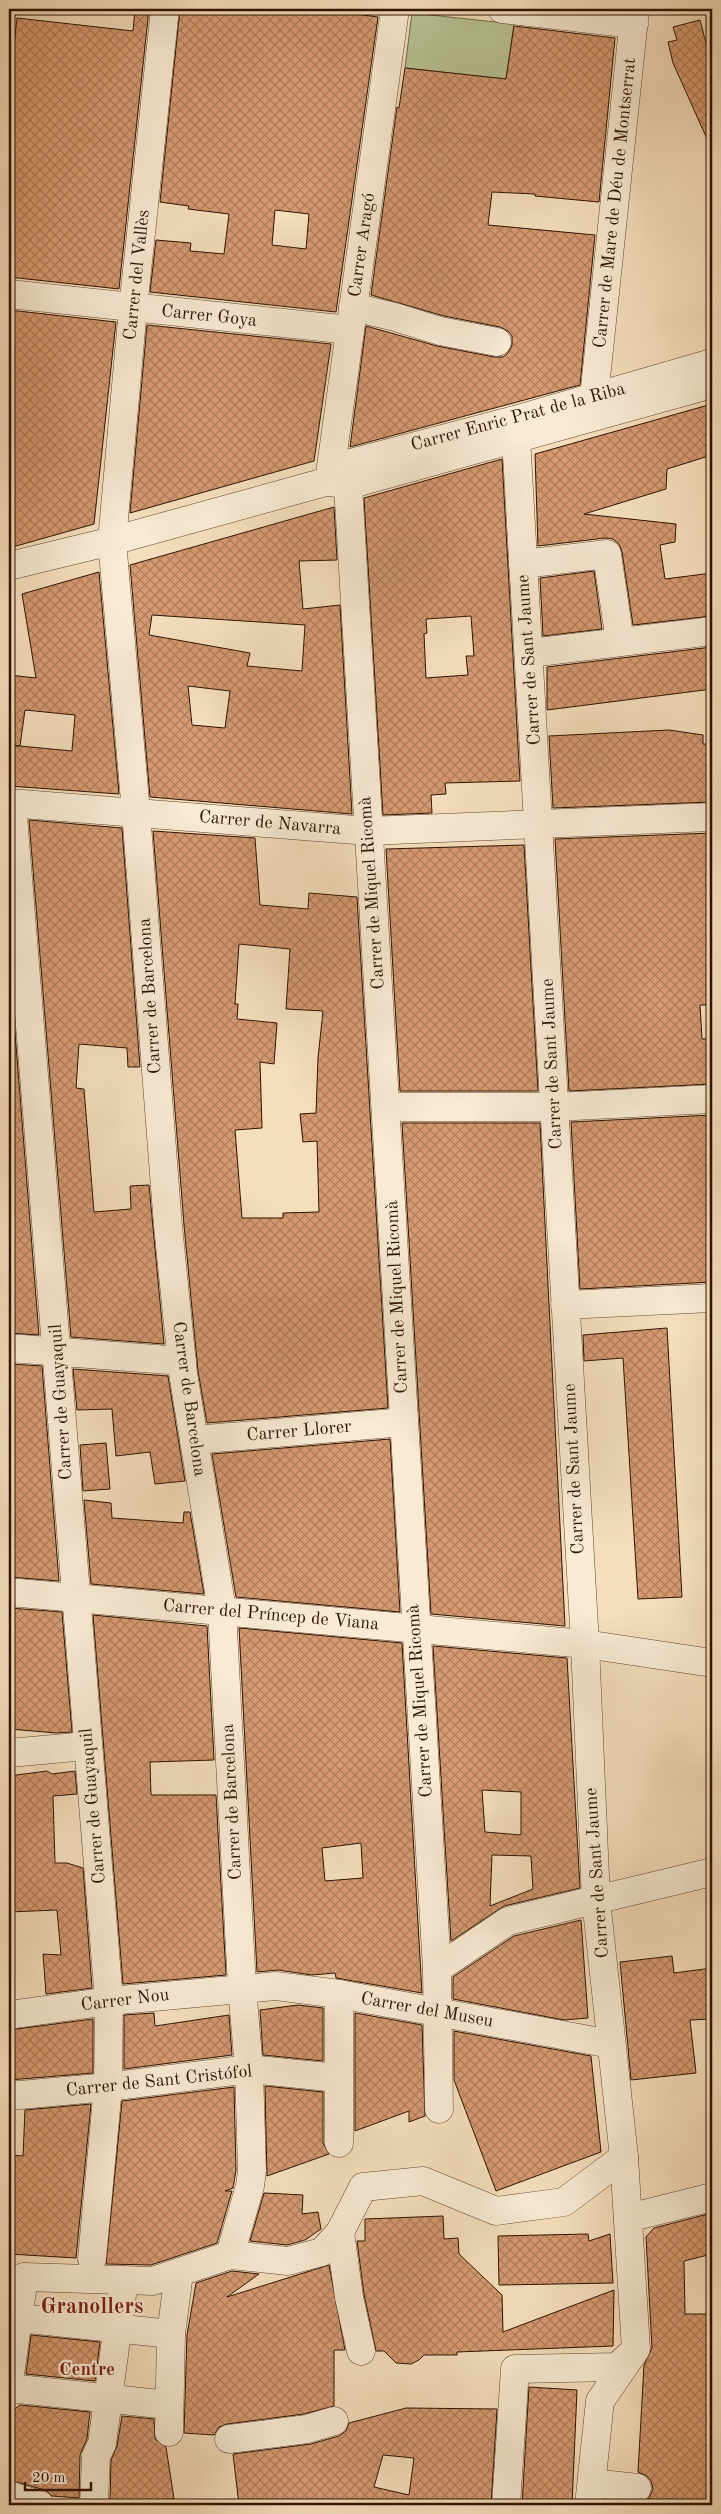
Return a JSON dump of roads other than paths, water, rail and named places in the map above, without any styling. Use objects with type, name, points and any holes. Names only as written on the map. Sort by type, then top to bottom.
[{"type":"street","name":"Carrer del Vallès","points":[[112,541],[133,308],[164,9]]},
{"type":"street","name":"Carrer Aragó","points":[[338,483],[351,319],[395,9]]},
{"type":"street","points":[[502,9],[634,16]]},
{"type":"street","name":"Carrer de Mare de Déu de Montserrat","points":[[594,397],[634,16]]},
{"type":"street","name":"Carrer Goya","points":[[9,294],[133,308],[351,319],[395,317],[440,331],[497,342]]},
{"type":"street","name":"Carrer Enric Prat de la Riba","points":[[516,430],[594,397],[712,363]]},
{"type":"street","name":"Carrer Enric Prat de la Riba","points":[[9,566],[338,483],[351,463],[516,430],[712,384]]},
{"type":"street","name":"Carrer de Sant Jaume","points":[[516,430],[555,1107],[596,1900],[624,2158],[636,2350]]},
{"type":"street","name":"Carrer de Miquel Ricomà","points":[[338,483],[368,831],[386,1107],[415,1628],[437,1969],[440,2109]]},
{"type":"street","name":"Carrer de Barcelona","points":[[112,541],[136,812],[168,1226],[182,1361],[222,1610],[242,1987],[250,2069],[252,2171],[256,2186],[230,2255]]},
{"type":"street","points":[[524,564],[607,554],[620,642]]},
{"type":"street","points":[[530,653],[712,631]]},
{"type":"street","name":"Carrer de Navarra","points":[[11,804],[368,831],[539,826],[712,817]]},
{"type":"street","name":"Carrer de Guayaquil","points":[[11,804],[109,2000],[108,2087],[92,2259]]},
{"type":"street","points":[[386,1107],[555,1107],[712,1099]]},
{"type":"street","points":[[564,1305],[712,1298]]},
{"type":"street","points":[[9,1348],[182,1361]]},
{"type":"street","name":"Carrer Llorer","points":[[194,1440],[404,1422]]},
{"type":"street","name":"Carrer del Príncep de Viana","points":[[9,1592],[584,1644],[712,1662]]},
{"type":"street","points":[[9,1753],[87,1746]]},
{"type":"street","points":[[437,1969],[508,1921],[712,1872]]},
{"type":"street","name":"Carrer del Museu","points":[[242,1987],[276,1986],[339,1994],[611,2044]]},
{"type":"street","name":"Carrer Nou","points":[[9,2015],[109,2000],[242,1987]]},
{"type":"street","points":[[339,1994],[339,2143]]},
{"type":"street","name":"Carrer de Sant Cristófol","points":[[9,2096],[108,2087],[250,2069],[338,2078]]},
{"type":"street","points":[[9,2381],[18,2318],[16,2269],[124,2280],[153,2281],[230,2255],[288,2261],[322,2252],[340,2232],[362,2187],[422,2181],[496,2211],[564,2202],[624,2158]]},
{"type":"street","points":[[628,2218],[712,2197]]},
{"type":"street","points":[[340,2232],[349,2297],[361,2351]]},
{"type":"street","points":[[9,2388],[107,2409],[169,2417],[171,2334],[189,2269]]},
{"type":"street","points":[[94,2505],[96,2456],[102,2444],[124,2280]]},
{"type":"street","points":[[18,2318],[171,2334]]},
{"type":"street","points":[[506,2505],[514,2369],[617,2367],[636,2350]]},
{"type":"street","points":[[636,2350],[600,2401],[590,2494],[637,2488]]},
{"type":"street","points":[[229,2440],[307,2429],[334,2421]]},
{"type":"street","points":[[9,2496],[40,2505]]},
{"type":"district","name":"Granollers","points":[[92,2307]]},
{"type":"district","name":"Centre","points":[[87,2370]]}]
